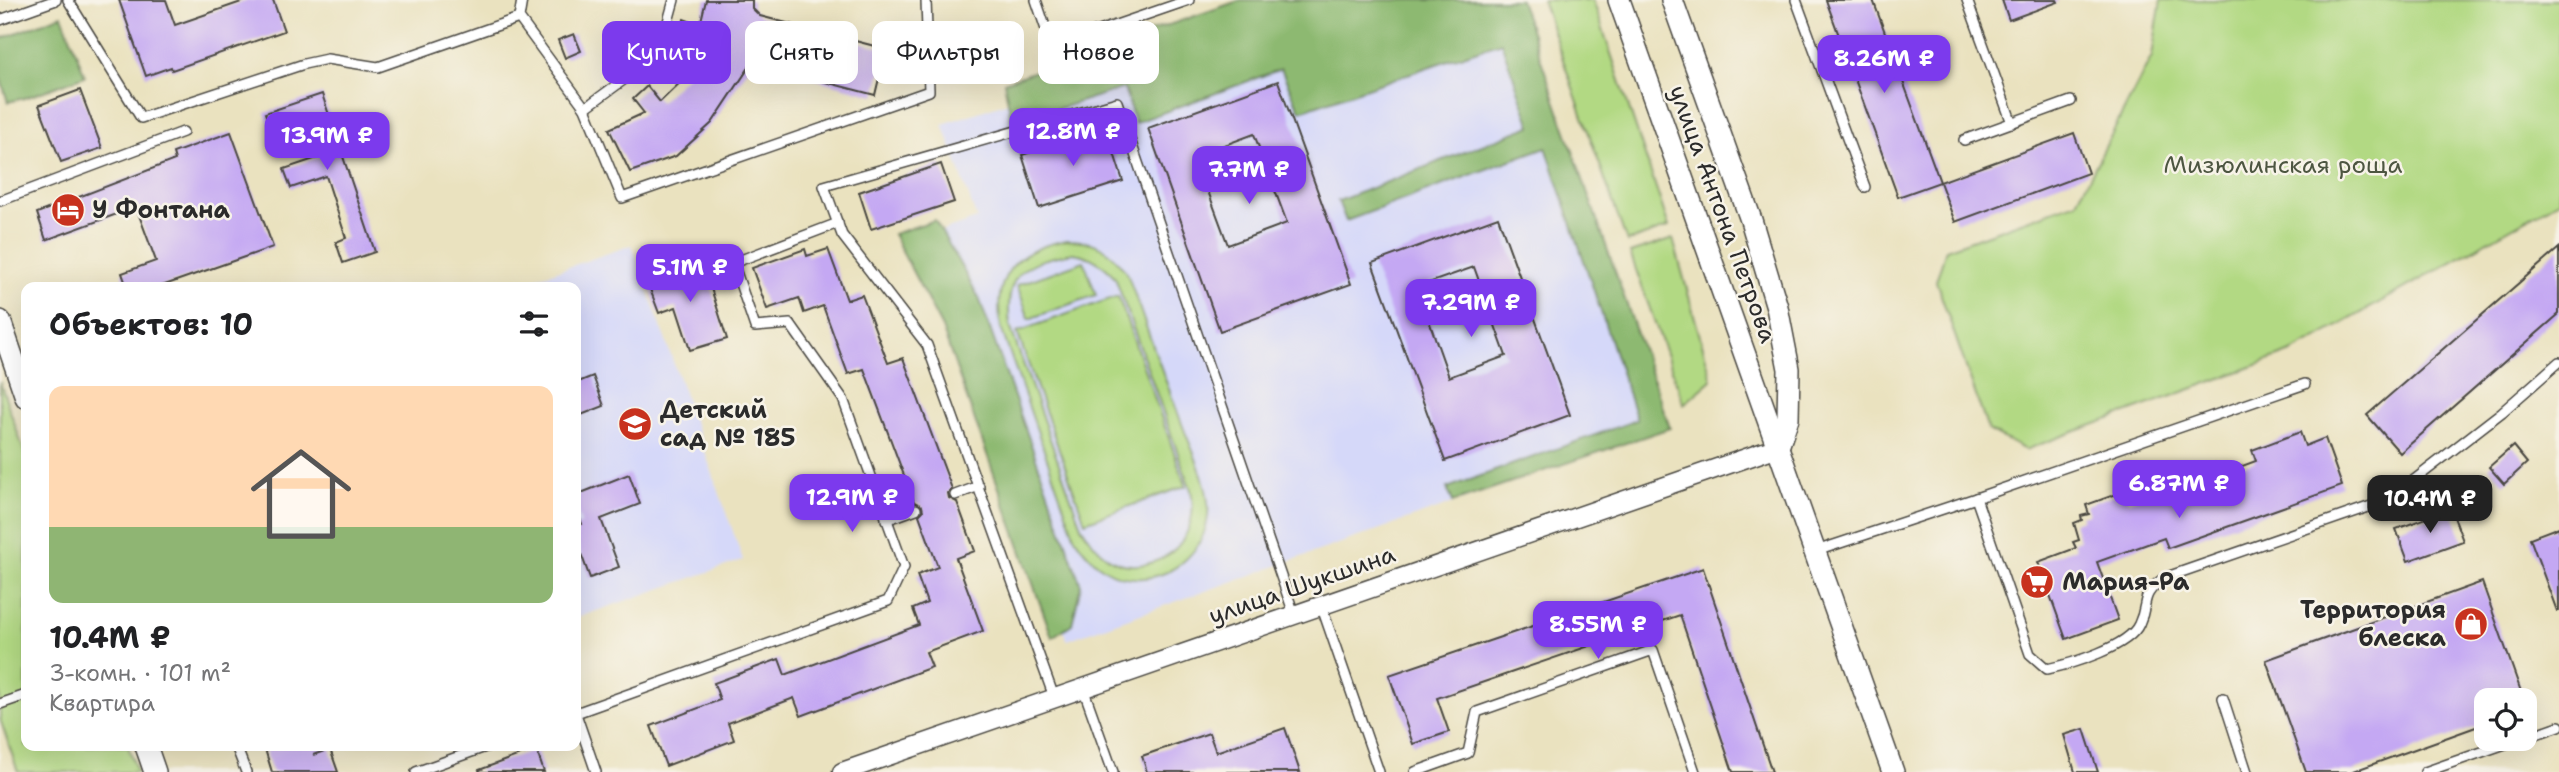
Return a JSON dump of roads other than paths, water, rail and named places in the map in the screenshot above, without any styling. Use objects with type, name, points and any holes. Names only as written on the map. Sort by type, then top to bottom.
[{"type":"street","name":"улица Антона Петрова","points":[[1619,0],[1893,772]]},
{"type":"street","name":"улица Антона Петрова","points":[[1672,0],[1751,220],[1777,307],[1789,369],[1788,418],[1778,447]]},
{"type":"street","points":[[0,321],[21,382]]},
{"type":"street","name":"улица Шукшина","points":[[842,772],[1778,447]]},
{"type":"street","points":[[148,751],[155,772]]},
{"type":"lane","points":[[0,20],[57,0]]},
{"type":"lane","points":[[68,0],[141,118],[304,64],[327,59],[378,67],[519,18]]},
{"type":"lane","points":[[522,0],[519,18],[585,108],[622,198],[929,91],[926,0]]},
{"type":"lane","points":[[585,108],[659,54],[674,0]]},
{"type":"lane","points":[[1036,0],[1052,47],[1189,0]]},
{"type":"lane","points":[[1796,0],[1865,187]]},
{"type":"lane","points":[[1967,0],[2012,123]]},
{"type":"lane","points":[[1964,140],[2071,101]]},
{"type":"lane","points":[[1054,697],[927,345],[842,235],[824,186],[1117,102],[1294,614]]},
{"type":"lane","points":[[0,201],[183,132]]},
{"type":"lane","points":[[581,712],[888,601],[904,567],[843,399],[790,324],[755,327],[733,262],[838,223]]},
{"type":"lane","points":[[1976,498],[2030,654],[2048,669],[2067,665],[2124,641],[2139,625],[2150,588],[2164,578],[2377,504],[2396,494],[2502,412],[2559,362]]},
{"type":"lane","points":[[1816,551],[2305,384]]},
{"type":"lane","points":[[955,495],[979,486]]},
{"type":"lane","points":[[886,520],[916,509]]},
{"type":"lane","points":[[1320,604],[1379,772]]},
{"type":"lane","points":[[1415,772],[1468,753],[1477,712],[1653,650],[1695,772]]},
{"type":"lane","points":[[1082,687],[1113,772]]},
{"type":"lane","points":[[0,704],[21,697]]},
{"type":"lane","points":[[2223,698],[2247,772]]},
{"type":"lane","points":[[2537,734],[2559,726]]},
{"type":"lane","points":[[581,728],[596,772]]},
{"type":"lane","points":[[238,751],[246,772]]},
{"type":"lane","points":[[416,772],[474,751]]},
{"type":"lane","points":[[2425,772],[2486,751]]},
{"type":"place","name":"У Фонтана","points":[[68,210]]},
{"type":"place","name":"Детский сад № 185","points":[[635,424]]},
{"type":"place","name":"Мария-Ра","points":[[2037,582]]},
{"type":"place","name":"Территория блеска","points":[[2471,624]]},
{"type":"park label","name":"Мизюлинская роща","points":[[2283,165]]}]
